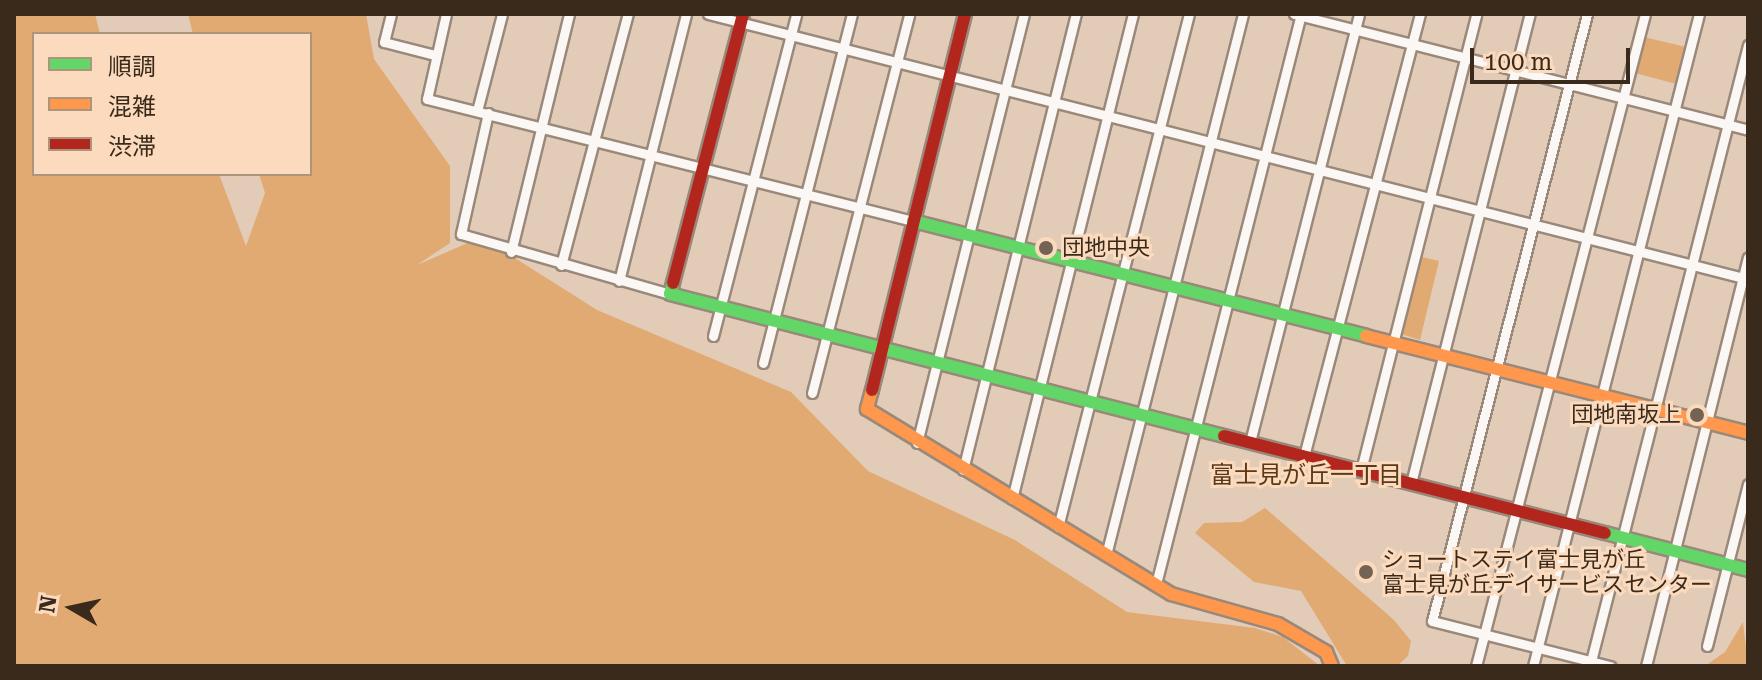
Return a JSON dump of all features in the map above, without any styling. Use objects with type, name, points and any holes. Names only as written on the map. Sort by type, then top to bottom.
[{"type":"street","points":[[391,14],[384,42],[435,55]]},
{"type":"street","points":[[446,14],[427,99],[595,138],[1748,433]]},
{"type":"street","points":[[477,111],[502,14]]},
{"type":"street","points":[[511,252],[569,14]]},
{"type":"street","points":[[561,265],[628,14]]},
{"type":"street","points":[[619,281],[686,14]]},
{"type":"street","points":[[708,14],[742,18],[790,35],[1745,279]]},
{"type":"street","points":[[713,336],[796,14]]},
{"type":"street","points":[[763,363],[852,14]]},
{"type":"street","points":[[812,393],[909,14]]},
{"type":"street","points":[[965,14],[879,347],[867,409],[917,443],[1156,584],[1211,610],[1278,624],[1326,652],[1332,666]]},
{"type":"street","points":[[917,443],[966,235],[1024,14]]},
{"type":"street","points":[[963,470],[1076,14]]},
{"type":"street","points":[[1012,499],[1133,14]]},
{"type":"street","points":[[1058,527],[1189,14]]},
{"type":"street","points":[[1106,555],[1243,14]]},
{"type":"street","points":[[1250,442],[1359,14]]},
{"type":"street","points":[[1304,456],[1420,14]]},
{"type":"street","points":[[1361,470],[1427,198],[1476,14]]},
{"type":"street","points":[[1411,483],[1530,14]]},
{"type":"street","points":[[1587,14],[1432,621],[1590,664],[1610,666]]},
{"type":"street","points":[[1476,666],[1645,14]]},
{"type":"street","points":[[1533,666],[1699,14]]},
{"type":"street","points":[[1156,584],[1298,15],[1748,130]]},
{"type":"street","points":[[670,294],[742,18]]},
{"type":"street","points":[[1590,664],[1748,45]]},
{"type":"street","points":[[488,113],[459,226],[468,241],[1748,570]]},
{"type":"street","points":[[1646,666],[1748,258]]},
{"type":"street","points":[[1707,646],[1748,484]]},
{"type":"shaded area","points":[[14,14],[95,14],[100,32],[32,32],[32,176],[220,176],[246,246],[265,193],[260,176],[312,176],[312,32],[192,32],[188,14],[366,14],[374,59],[450,166],[450,243],[417,265],[470,242],[496,246],[597,310],[791,392],[868,471],[1015,540],[1127,612],[1255,628],[1283,637],[1320,666],[14,666]]},
{"type":"shaded area","points":[[1644,37],[1686,47],[1676,84],[1635,73]]},
{"type":"shaded area","points":[[1418,256],[1439,261],[1420,340],[1398,333]]},
{"type":"shaded area","points":[[1265,508],[1394,620],[1411,641],[1408,656],[1397,666],[1347,666],[1301,591],[1254,582],[1195,533],[1204,523],[1242,522]]},
{"type":"shaded area","points":[[1743,622],[1748,666],[1705,666],[1725,652]]},
{"type":"traffic: fast","points":[[913,221],[1366,336]]},
{"type":"traffic: fast","points":[[673,283],[670,294],[1224,436]]},
{"type":"traffic: fast","points":[[1605,533],[1748,570]]},
{"type":"traffic: slow","points":[[1366,336],[1748,433]]},
{"type":"traffic: slow","points":[[872,390],[867,409],[1171,594],[1278,624],[1326,652],[1332,666]]},
{"type":"traffic: jam","points":[[673,283],[743,14]]},
{"type":"traffic: jam","points":[[872,390],[965,14]]},
{"type":"traffic: jam","points":[[1224,436],[1605,533]]},
{"type":"place","name":"団地中央","points":[[1046,248]]},
{"type":"place","name":"団地南坂上","points":[[1697,415]]},
{"type":"place","name":"ショートステイ富士見が丘 富士見が丘デイサービスセンター","points":[[1366,572]]},
{"type":"district","name":"富士見が丘一丁目","points":[[1306,476]]}]
